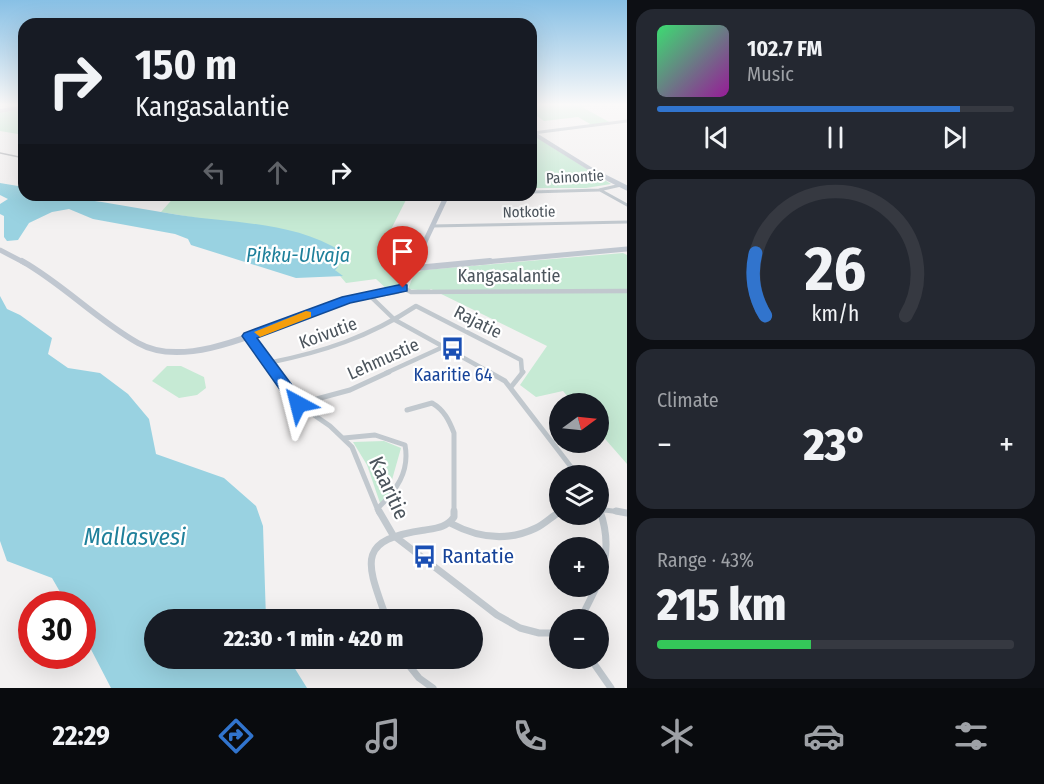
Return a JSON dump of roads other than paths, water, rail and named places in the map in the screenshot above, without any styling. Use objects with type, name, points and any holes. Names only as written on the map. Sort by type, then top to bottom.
[{"type":"main road","points":[[539,137],[627,188]]},
{"type":"main road","points":[[403,288],[412,270],[417,268],[416,261],[444,201]]},
{"type":"main road","name":"Kangasalantie","points":[[417,268],[627,249]]},
{"type":"main road","name":"Kangasalantie","points":[[0,250],[25,263],[135,342],[152,350],[180,352],[249,336],[346,300],[403,288]]},
{"type":"street","name":"Painontie","points":[[537,192],[599,190],[621,185]]},
{"type":"street","points":[[599,190],[627,205]]},
{"type":"street","name":"Notkotie","points":[[432,226],[627,222]]},
{"type":"street","name":"Kangasalantie","points":[[403,288],[411,292],[627,291]]},
{"type":"street","points":[[369,295],[395,320],[511,387],[570,465]]},
{"type":"street","name":"Rajatie","points":[[395,320],[413,306],[421,307],[521,360],[523,371],[518,383],[511,387]]},
{"type":"street","name":"Koivutie","points":[[268,363],[309,356],[395,320]]},
{"type":"street","name":"Kaaritie","points":[[249,336],[298,404],[344,438],[352,447],[377,509],[393,535],[497,615],[520,628],[549,633]]},
{"type":"street","name":"Lehmustie","points":[[298,404],[350,390],[444,347]]},
{"type":"street","points":[[407,410],[432,403],[444,412],[451,423],[454,433],[454,517],[450,523]]},
{"type":"street","points":[[344,438],[375,435],[405,445],[408,462],[395,491],[377,509]]},
{"type":"street","points":[[609,510],[627,513]]},
{"type":"street","points":[[384,609],[370,562],[371,551],[393,535],[450,523],[468,533],[488,538],[504,537],[537,527],[549,519]]},
{"type":"street","points":[[412,669],[419,678],[434,688]]},
{"type":"street","points":[[597,669],[610,688]]},
{"type":"water","name":"Pikku-Ulvaja","points":[[0,183],[18,186],[18,201],[95,201],[284,229],[304,234],[343,252],[335,261],[338,267],[335,270],[343,276],[296,278],[191,245],[188,239],[175,234],[93,219],[69,209],[52,212],[29,223],[18,240],[7,241],[4,237],[4,216],[0,214],[0,204],[8,199],[0,195]]},
{"type":"water","name":"Mallasvesi","points":[[0,296],[7,309],[20,315],[52,338],[48,354],[68,368],[100,373],[128,394],[149,419],[156,454],[224,478],[256,506],[263,526],[266,609],[144,609],[144,669],[295,669],[307,688],[111,688],[96,659],[96,591],[60,591],[52,578],[7,561],[0,541]]},
{"type":"railway","points":[[0,153],[18,157]]},
{"type":"place","name":"Kaaritie 64","points":[[453,349]]},
{"type":"place","name":"Rantatie","points":[[424,556]]}]
